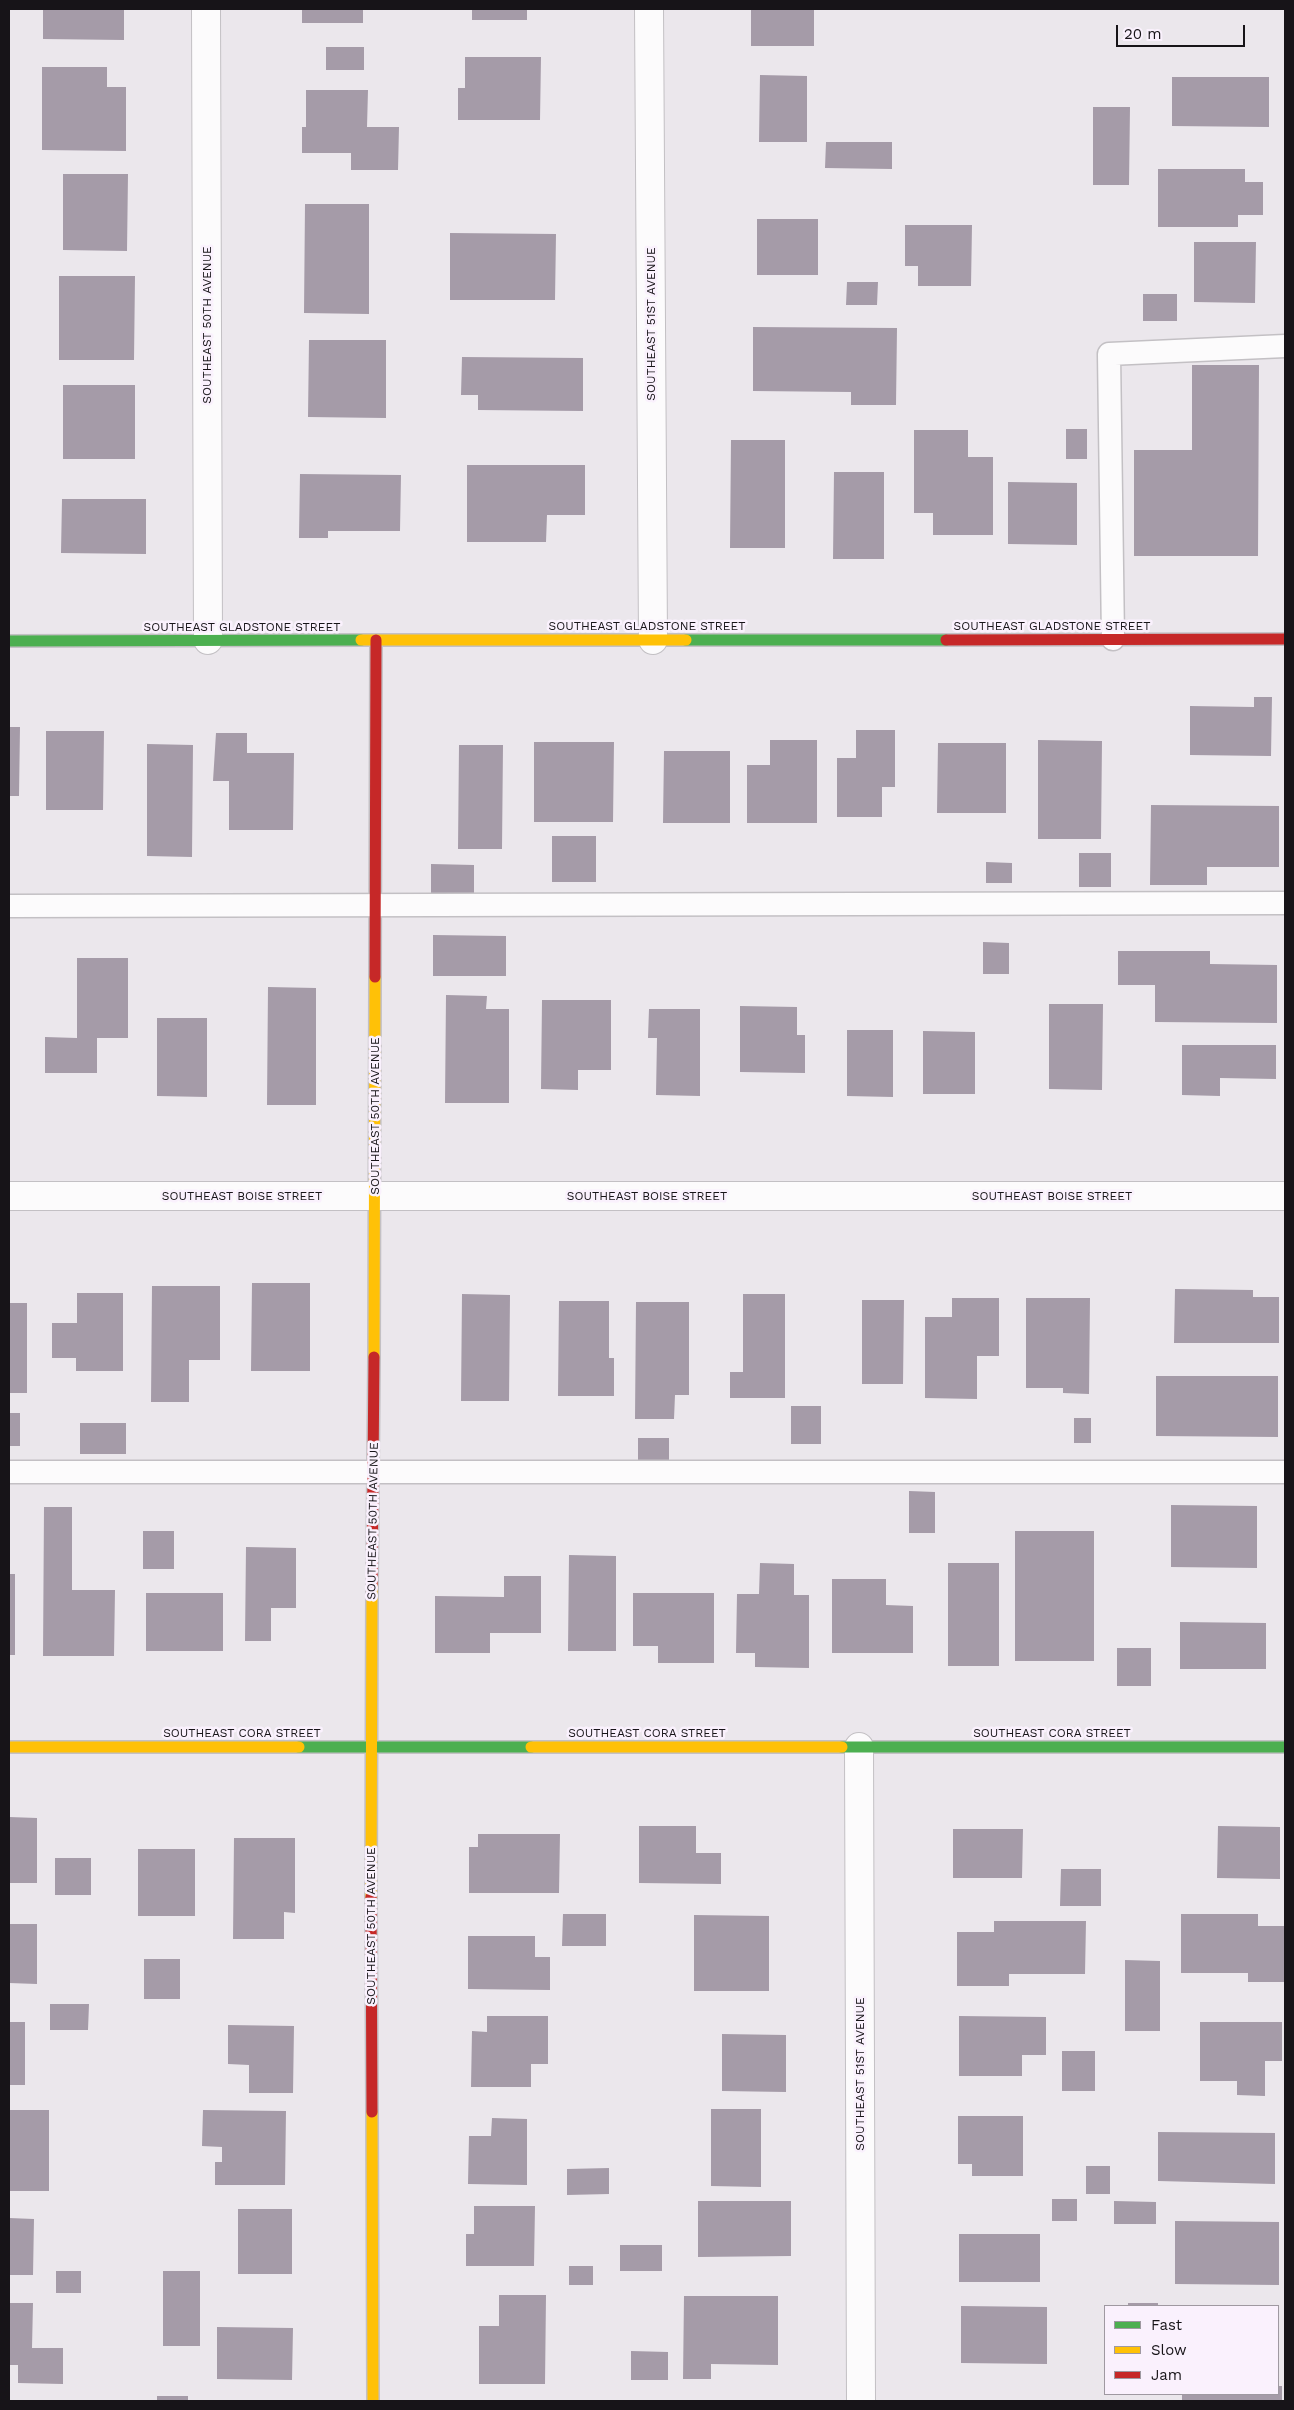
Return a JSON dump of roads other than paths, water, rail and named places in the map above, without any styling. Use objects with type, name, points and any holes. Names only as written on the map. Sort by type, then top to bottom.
[{"type":"street","name":"SOUTHEAST 50TH AVENUE","points":[[206,9],[208,640]]},
{"type":"street","name":"SOUTHEAST 51ST AVENUE","points":[[649,9],[653,640]]},
{"type":"street","name":"SOUTHEAST GLADSTONE STREET","points":[[9,641],[1285,639]]},
{"type":"street","name":"SOUTHEAST 50TH AVENUE","points":[[374,2401],[370,1747],[374,1471],[376,640]]},
{"type":"street","name":"SOUTHEAST BOISE STREET","points":[[9,1196],[1285,1196]]},
{"type":"street","name":"SOUTHEAST CORA STREET","points":[[9,1747],[1285,1747]]},
{"type":"street","name":"SOUTHEAST 51ST AVENUE","points":[[859,1747],[861,2401]]},
{"type":"lane","points":[[1113,639],[1109,354],[1285,346]]},
{"type":"lane","points":[[9,906],[1285,903]]},
{"type":"lane","points":[[9,1472],[1285,1472]]}]
